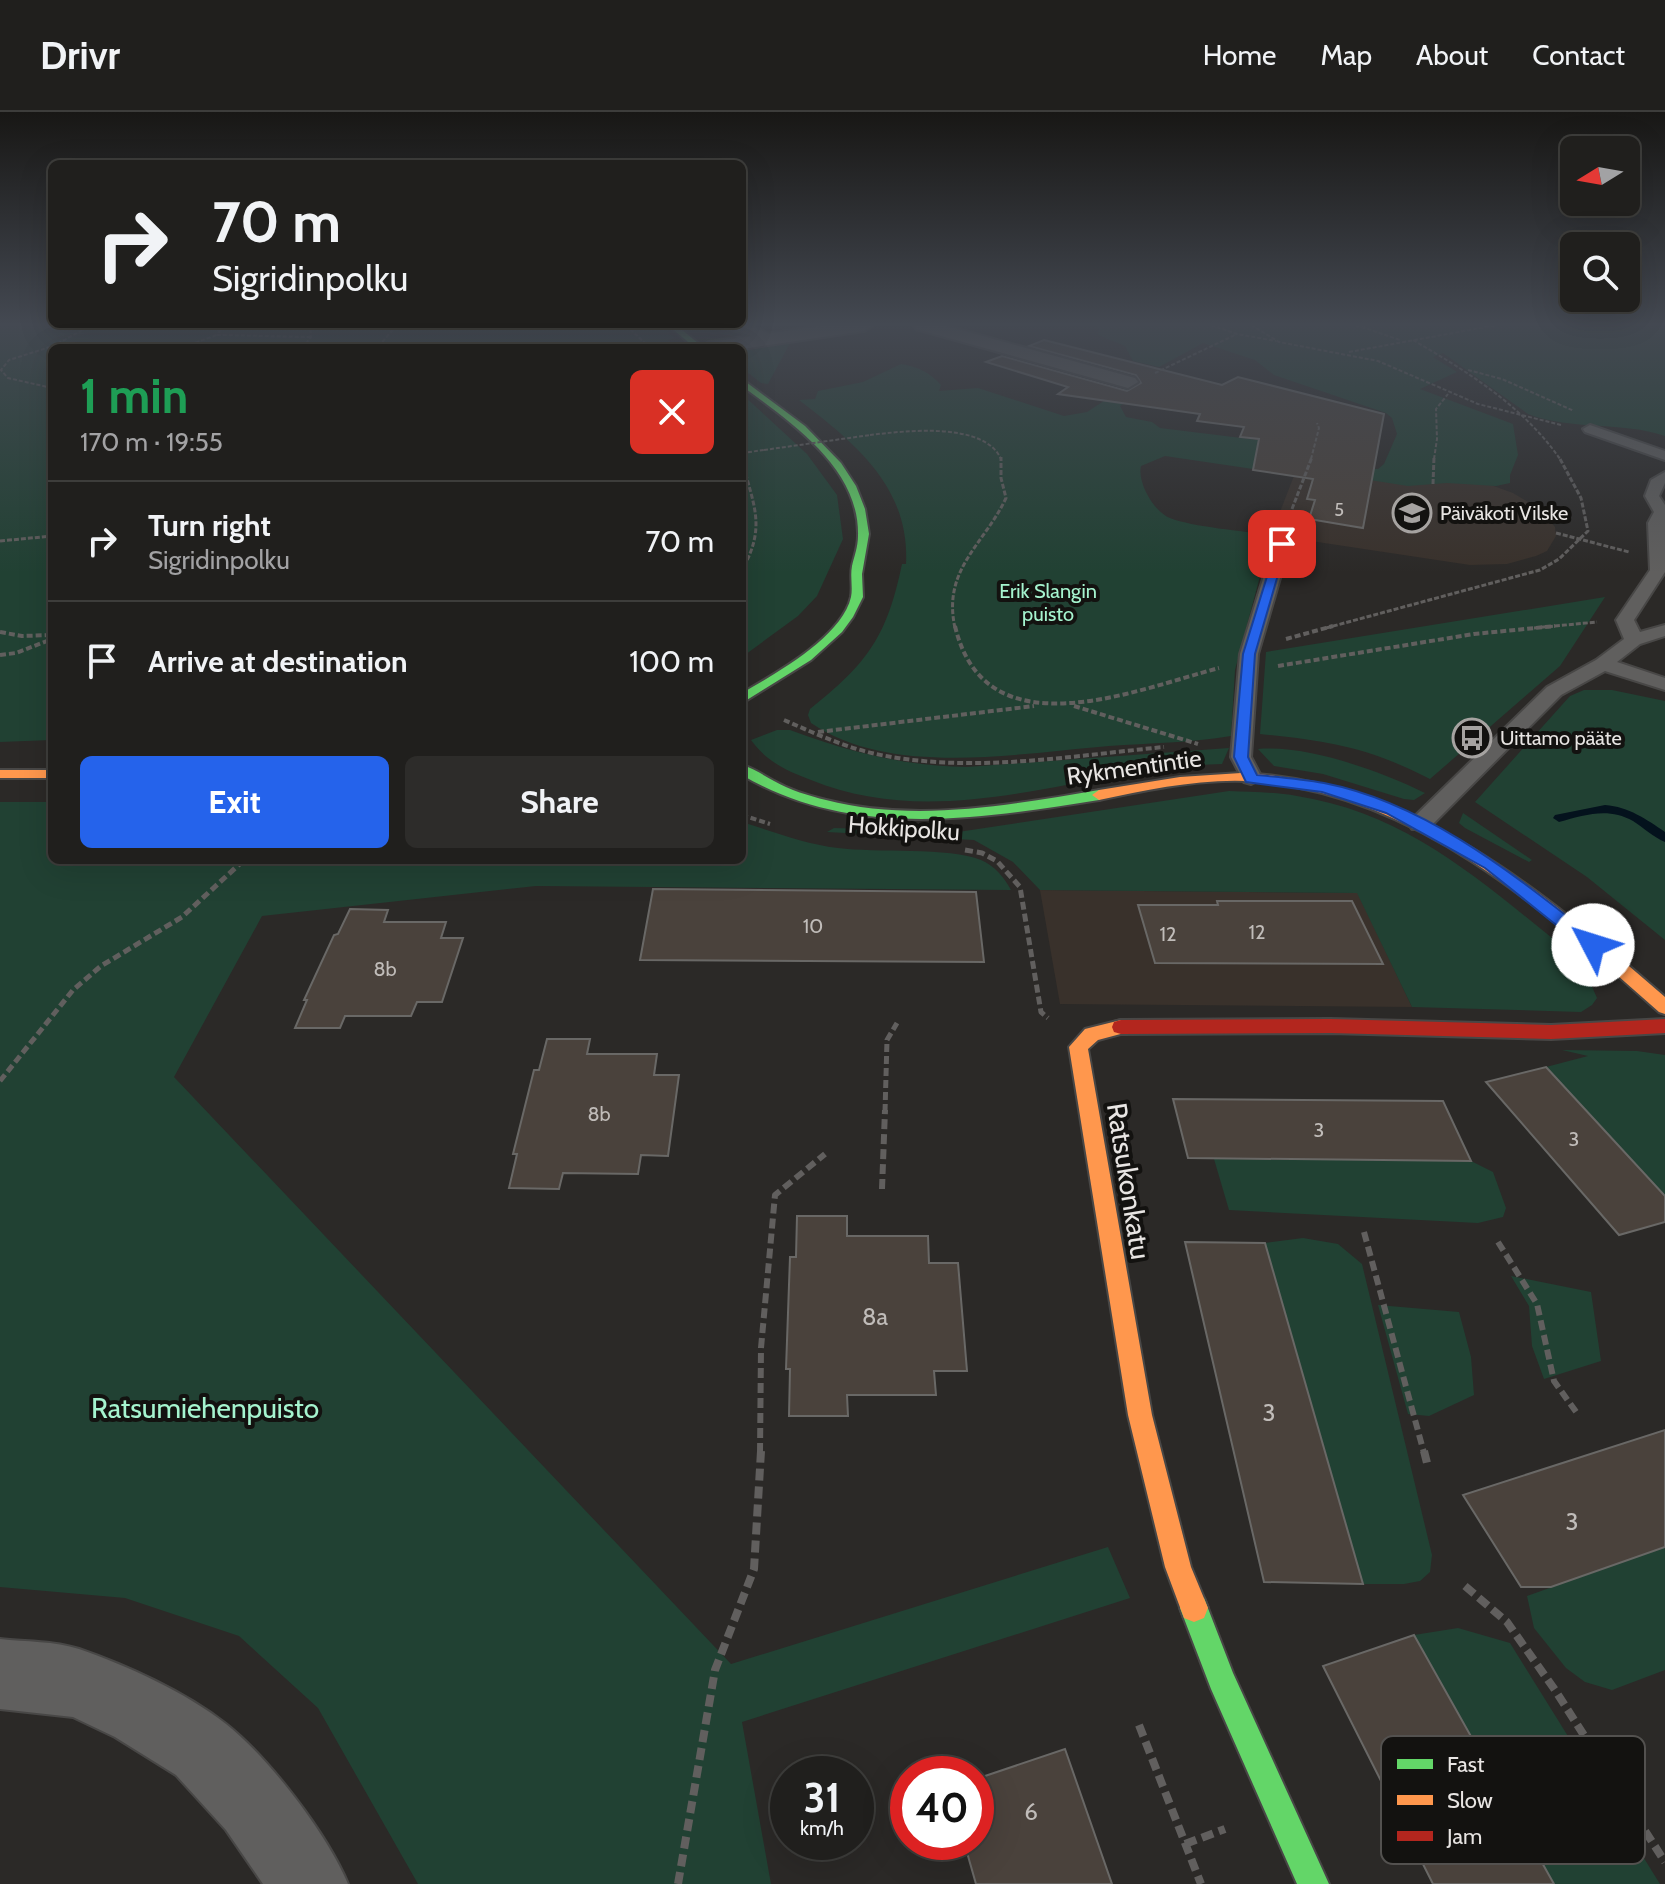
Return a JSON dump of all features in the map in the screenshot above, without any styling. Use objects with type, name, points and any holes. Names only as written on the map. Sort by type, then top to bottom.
[{"type":"street","points":[[746,696],[798,662],[839,625],[856,600],[856,572],[864,536],[863,517],[849,482],[819,446],[773,408]]},
{"type":"street","points":[[836,590],[856,572]]},
{"type":"street","name":"Rykmentintie","points":[[746,771],[771,785],[814,800],[857,809],[908,814],[1012,810],[1174,782],[1251,778],[1324,787],[1368,800],[1420,824],[1490,864],[1525,889],[1665,1007]]},
{"type":"street","points":[[0,774],[48,774]]},
{"type":"street","points":[[1078,1047],[1092,1034],[1117,1027],[1358,1027],[1516,1033],[1618,1031],[1665,1026]]},
{"type":"street","name":"Ratsukonkatu","points":[[1078,1047],[1140,1415],[1178,1567],[1221,1679],[1313,1884]]},
{"type":"street","points":[[0,1674],[76,1683],[140,1712],[201,1750],[252,1804],[309,1884]]},
{"type":"lane","points":[[1590,429],[1665,456]]},
{"type":"lane","points":[[1634,640],[1625,620],[1658,570],[1656,523],[1663,512],[1652,496],[1656,483],[1665,476]]},
{"type":"lane","points":[[1251,778],[1241,757],[1249,654],[1286,530]]},
{"type":"lane","points":[[1420,824],[1554,691],[1603,664],[1634,640],[1665,630]]},
{"type":"lane","points":[[1603,664],[1665,684]]},
{"type":"path","points":[[1433,484],[1431,474],[1437,439],[1437,408]]},
{"type":"path","points":[[1494,408],[1528,418]]},
{"type":"path","points":[[1287,638],[1540,570],[1559,559],[1581,539],[1588,531],[1586,508],[1552,449],[1528,418],[1514,408]]},
{"type":"path","points":[[1567,408],[1581,414]]},
{"type":"path","points":[[1293,505],[1308,471],[1319,428],[1317,423]]},
{"type":"path","points":[[746,452],[870,435],[946,432],[978,441],[1001,456],[1001,478],[1006,498],[960,573],[953,592],[957,638],[981,676],[998,691],[1039,705]]},
{"type":"path","points":[[746,476],[760,531],[746,564]]},
{"type":"path","points":[[1556,533],[1657,559]]},
{"type":"path","points":[[0,541],[48,536]]},
{"type":"path","points":[[1247,672],[1362,650],[1474,634],[1625,620]]},
{"type":"path","points":[[0,632],[48,637]]},
{"type":"path","points":[[0,655],[16,653],[48,639]]},
{"type":"path","points":[[813,732],[884,727],[1039,705],[1073,705],[1227,666]]},
{"type":"path","points":[[1073,705],[1198,744]]},
{"type":"path","points":[[746,816],[779,827]]},
{"type":"path","name":"Hokkipolku","points":[[962,850],[977,850],[996,859],[1020,887],[1041,1012],[1078,1047]]},
{"type":"path","points":[[0,1081],[73,990],[101,966],[182,917],[240,864]]},
{"type":"path","points":[[882,1189],[887,1040],[897,1023]]},
{"type":"path","points":[[678,1884],[715,1670],[754,1569],[762,1425],[761,1348],[775,1195],[825,1154]]},
{"type":"path","points":[[1364,1232],[1427,1463]]},
{"type":"path","points":[[1498,1242],[1537,1304],[1554,1381],[1579,1416]]},
{"type":"path","points":[[1465,1586],[1507,1622],[1584,1736]]},
{"type":"path","points":[[1139,1725],[1201,1884]]},
{"type":"path","points":[[1185,1844],[1234,1825]]},
{"type":"path","points":[[1645,1831],[1665,1862]]},
{"type":"shaded area","name":"Päiväkoti Vilske","points":[[1297,468],[1477,480],[1513,493],[1540,509],[1555,527],[1556,536],[1547,551],[1536,556],[1507,564],[1470,565],[1271,535]]},
{"type":"shaded area","points":[[1040,890],[1358,893],[1412,1007],[1060,1004]]},
{"type":"green space","points":[[0,408],[48,408],[48,740],[0,742]]},
{"type":"green space","points":[[746,408],[757,408],[807,454],[837,495],[843,539],[817,596],[798,616],[746,654]]},
{"type":"green space","name":"Erik Slangin puisto","points":[[809,408],[1038,408],[1064,416],[1094,408],[1121,408],[1126,417],[1152,422],[1160,428],[1274,442],[1256,460],[1253,469],[1165,456],[1141,466],[1140,473],[1148,496],[1164,515],[1205,526],[1271,535],[1235,670],[1231,736],[956,758],[879,751],[843,740],[811,723],[808,715],[810,709],[847,677],[872,646],[889,611],[902,564],[906,564],[905,537],[889,490],[859,450]]},
{"type":"green space","points":[[1370,408],[1470,408],[1513,424],[1518,455],[1510,483],[1496,486],[1447,483],[1408,486],[1312,471],[1334,466],[1378,469],[1384,464],[1397,434],[1392,418]]},
{"type":"green space","points":[[1519,408],[1665,408],[1665,436],[1648,431],[1562,422],[1528,414]]},
{"type":"green space","points":[[1605,597],[1560,666],[1430,779],[1387,759],[1347,747],[1260,734],[1266,652]]},
{"type":"green space","points":[[1584,690],[1612,690],[1665,701],[1665,940],[1587,877],[1475,802],[1570,696]]},
{"type":"green space","points":[[777,730],[790,730],[855,751],[899,761],[967,767],[1229,748],[1222,764],[1171,768],[1016,794],[964,800],[913,801],[862,795],[786,769],[771,760],[751,740]]},
{"type":"green space","points":[[1258,749],[1299,751],[1344,761],[1425,793],[1414,800],[1404,799],[1323,774],[1274,766]]},
{"type":"green space","points":[[1229,791],[1289,795],[1338,805],[1411,836],[1477,878],[1572,954],[1586,973],[1597,998],[1581,1012],[1412,1007],[1357,893],[1040,890],[1013,862],[974,840],[827,832],[834,828],[958,832]]},
{"type":"green space","name":"Ratsumiehenpuisto","points":[[0,802],[48,802],[48,864],[746,864],[746,823],[826,846],[967,856],[991,865],[1002,876],[1011,890],[536,886],[262,916],[174,1077],[731,1664],[1108,1547],[1130,1598],[742,1722],[771,1884],[418,1884],[318,1708],[239,1636],[125,1598],[0,1587]]},
{"type":"green space","points":[[1463,813],[1532,860],[1529,862],[1465,828],[1459,823]]},
{"type":"green space","points":[[1562,1050],[1637,1051],[1665,1055],[1665,1196],[1546,1067],[1588,1056]]},
{"type":"green space","points":[[1214,1159],[1471,1161],[1493,1172],[1506,1208],[1503,1217],[1478,1223],[1229,1210]]},
{"type":"green space","points":[[1303,1238],[1338,1244],[1362,1264],[1432,1555],[1430,1572],[1420,1581],[1363,1584],[1265,1243]]},
{"type":"green space","points":[[1511,1276],[1591,1292],[1601,1361],[1544,1379],[1532,1346],[1529,1306]]},
{"type":"green space","points":[[1378,1305],[1459,1312],[1471,1357],[1474,1395],[1429,1416],[1408,1414]]},
{"type":"green space","points":[[1665,1547],[1665,1670],[1612,1690],[1585,1682],[1566,1668],[1534,1628],[1527,1596]]},
{"type":"green space","points":[[1458,1628],[1510,1643],[1568,1736],[1471,1736],[1414,1635]]},
{"type":"green space","points":[[1645,1860],[1660,1884],[1554,1884],[1543,1864],[1645,1864]]},
{"type":"building","points":[[1155,408],[1359,408],[1384,414],[1363,528],[1309,519],[1315,500],[1307,499],[1313,479],[1253,470],[1259,439],[1240,437],[1244,427],[1197,421],[1200,414]]},
{"type":"building","points":[[653,889],[976,892],[984,962],[640,960]]},
{"type":"building","points":[[1217,901],[1352,901],[1383,964],[1155,963],[1138,905],[1218,905]]},
{"type":"building","points":[[350,909],[388,910],[384,922],[446,922],[441,938],[463,938],[442,1002],[417,1002],[411,1016],[345,1016],[340,1028],[295,1028],[307,1000],[304,1000],[334,935],[338,934]]},
{"type":"building","points":[[547,1039],[590,1039],[587,1054],[657,1054],[654,1075],[679,1075],[668,1156],[641,1155],[638,1174],[563,1173],[559,1189],[509,1188],[517,1154],[513,1154],[534,1070],[539,1070]]},
{"type":"building","points":[[1546,1067],[1665,1196],[1665,1222],[1619,1235],[1486,1082]]},
{"type":"building","points":[[1173,1099],[1443,1101],[1471,1161],[1188,1158]]},
{"type":"building","points":[[797,1216],[847,1216],[847,1236],[928,1236],[929,1263],[958,1263],[967,1371],[934,1371],[936,1395],[847,1395],[848,1416],[789,1416],[790,1369],[786,1369],[790,1257],[796,1257]]},
{"type":"building","points":[[1185,1242],[1265,1243],[1363,1584],[1264,1582]]},
{"type":"building","points":[[1665,1430],[1665,1547],[1551,1587],[1521,1587],[1463,1495]]},
{"type":"building","points":[[1414,1635],[1471,1736],[1381,1736],[1381,1781],[1323,1666]]},
{"type":"building","points":[[1065,1749],[1112,1884],[976,1884],[969,1860],[994,1860],[994,1773]]},
{"type":"building","points":[[1423,1864],[1543,1864],[1554,1884],[1433,1884]]},
{"type":"waterway","points":[[1559,818],[1592,809],[1616,810],[1637,819],[1665,838]]},
{"type":"traffic: fast","points":[[746,697],[807,657],[849,615],[857,597],[857,574],[864,534],[860,509],[851,486],[837,465],[802,428],[776,408]]},
{"type":"traffic: fast","points":[[746,771],[779,790],[823,804],[861,812],[901,815],[981,812],[1099,795]]},
{"type":"traffic: fast","points":[[1194,1608],[1221,1679],[1313,1884]]},
{"type":"traffic: slow","points":[[0,774],[48,774]]},
{"type":"traffic: slow","points":[[1099,795],[1180,781],[1241,777],[1320,787],[1376,804],[1429,829],[1529,893],[1665,1007]]},
{"type":"traffic: slow","points":[[1121,1027],[1092,1034],[1078,1047],[1140,1415],[1178,1567],[1194,1608]]},
{"type":"traffic: jam","points":[[1121,1027],[1331,1026],[1551,1032],[1665,1026]]},
{"type":"place","name":"Päiväkoti Vilske","points":[[1412,513]]},
{"type":"place","name":"Uittamo pääte","points":[[1472,738]]},
{"type":"route","points":[[1282,544],[1249,654],[1241,757],[1251,778],[1324,787],[1368,800],[1420,824],[1490,864],[1593,945]]}]
